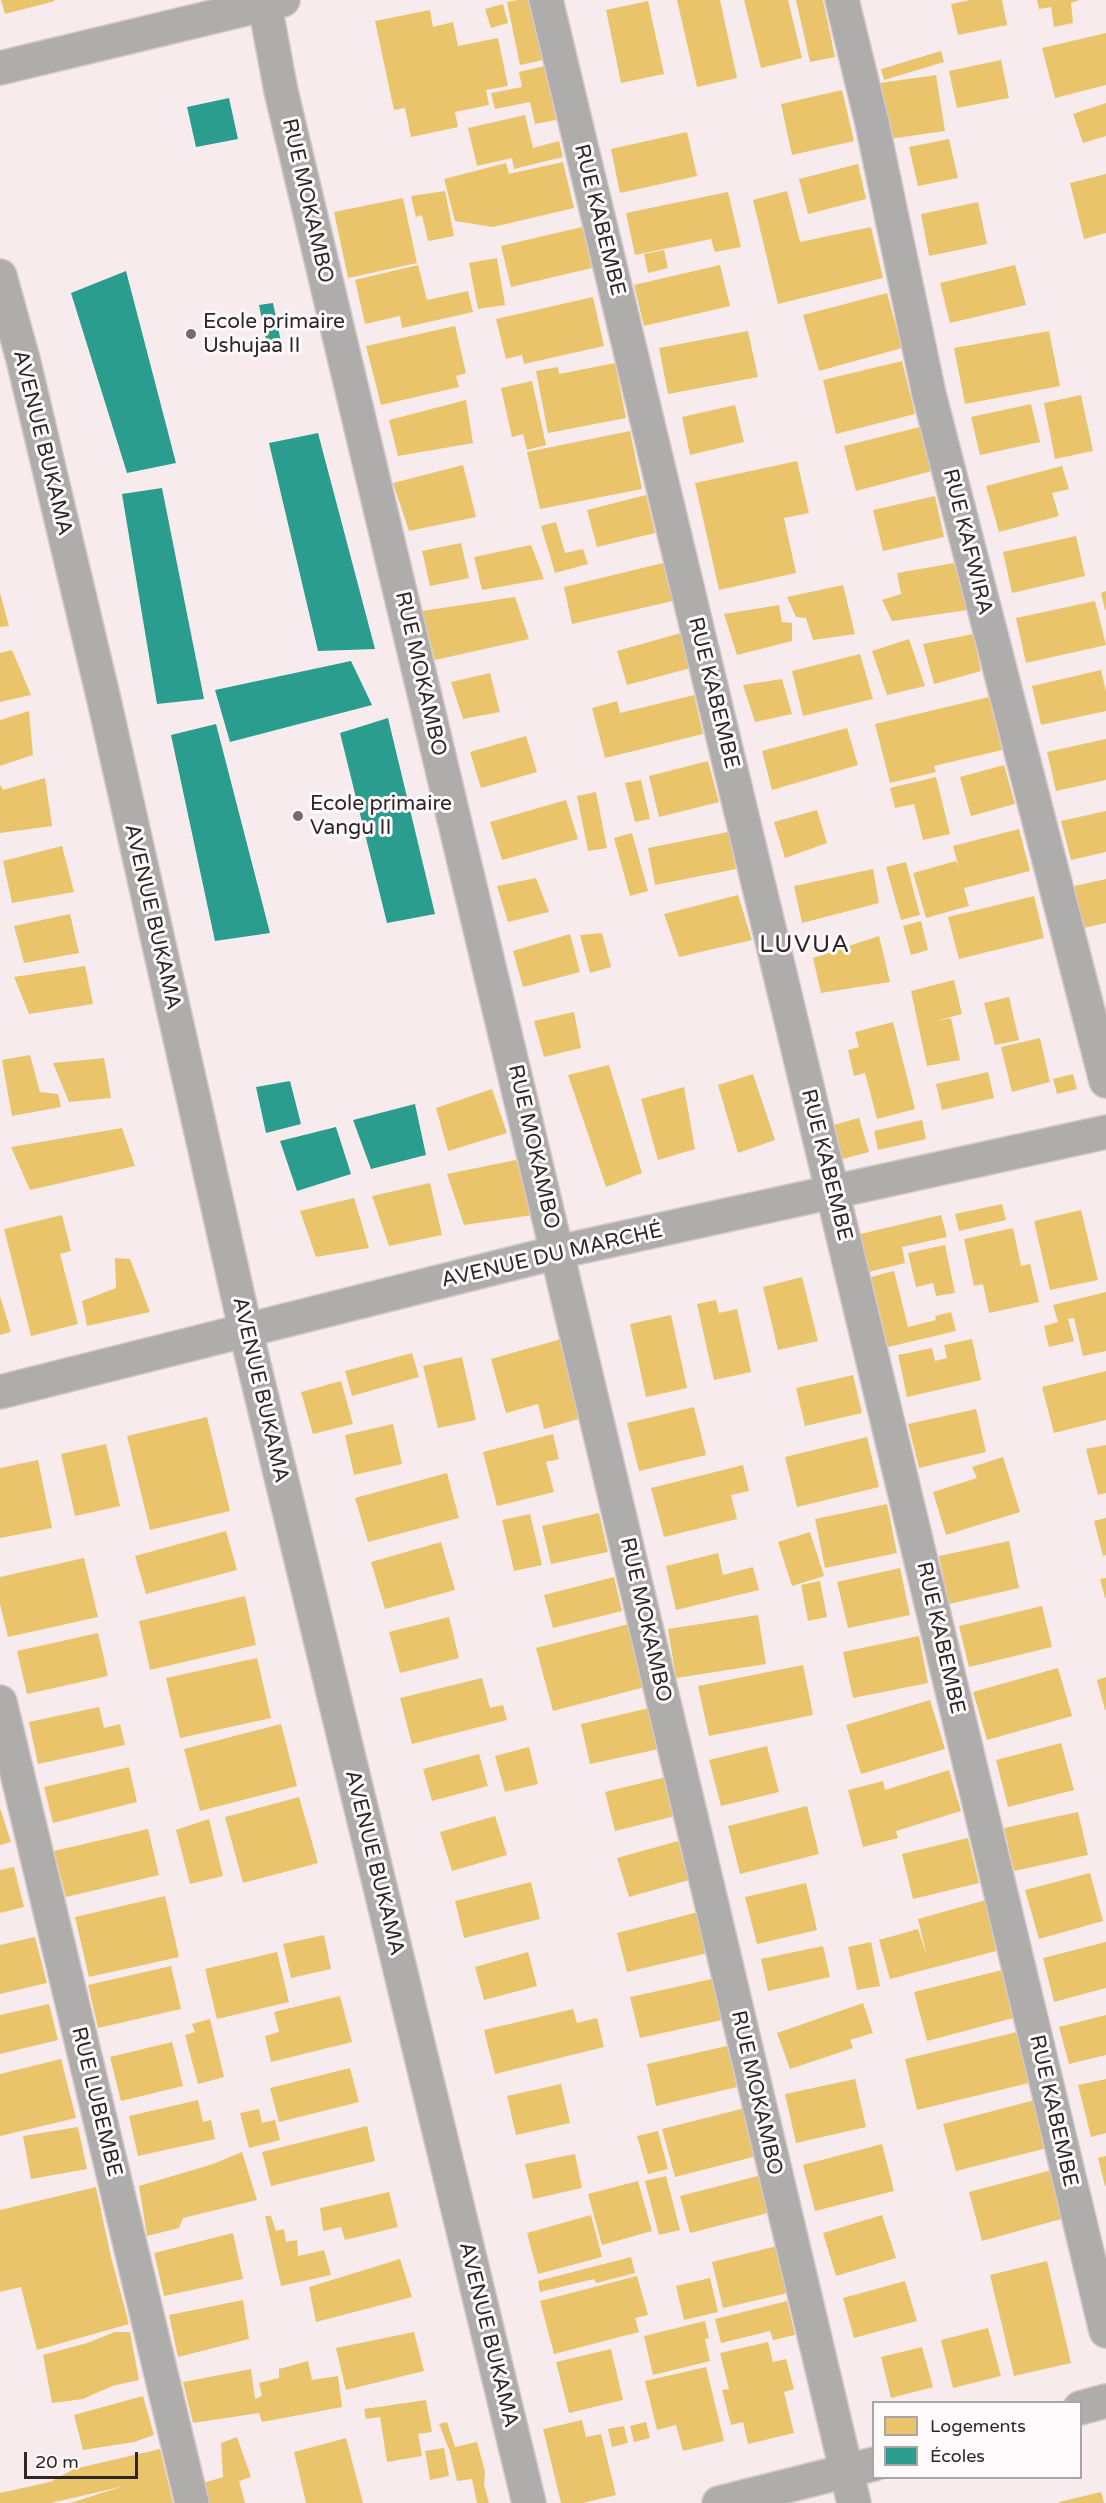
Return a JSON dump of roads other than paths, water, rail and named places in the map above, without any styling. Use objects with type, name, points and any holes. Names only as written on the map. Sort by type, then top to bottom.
[{"type":"street","name":"RUE KABEMBE","points":[[546,0],[1106,2331]]},
{"type":"street","name":"RUE KAFWIRA","points":[[843,0],[872,123],[929,394],[1106,1081]]},
{"type":"street","points":[[0,68],[270,1]]},
{"type":"street","name":"RUE MOKAMBO","points":[[270,1],[284,103],[558,1252],[860,2467],[854,2503]]},
{"type":"street","name":"AVENUE BUKAMA","points":[[0,276],[23,359],[104,700],[246,1332],[529,2503]]},
{"type":"street","name":"AVENUE DU MARCHÉ","points":[[0,1392],[558,1252],[1106,1132]]},
{"type":"street","name":"RUE LUBEMBE","points":[[0,1702],[192,2503]]},
{"type":"street","points":[[1082,2408],[1106,2402]]},
{"type":"street","points":[[719,2503],[860,2467]]},
{"type":"place","name":"Ecole primaire Ushujaa II","points":[[191,334]]},
{"type":"place","name":"Ecole primaire Vangu II","points":[[298,816]]},
{"type":"district","name":"LUVUA","points":[[805,946]]}]
